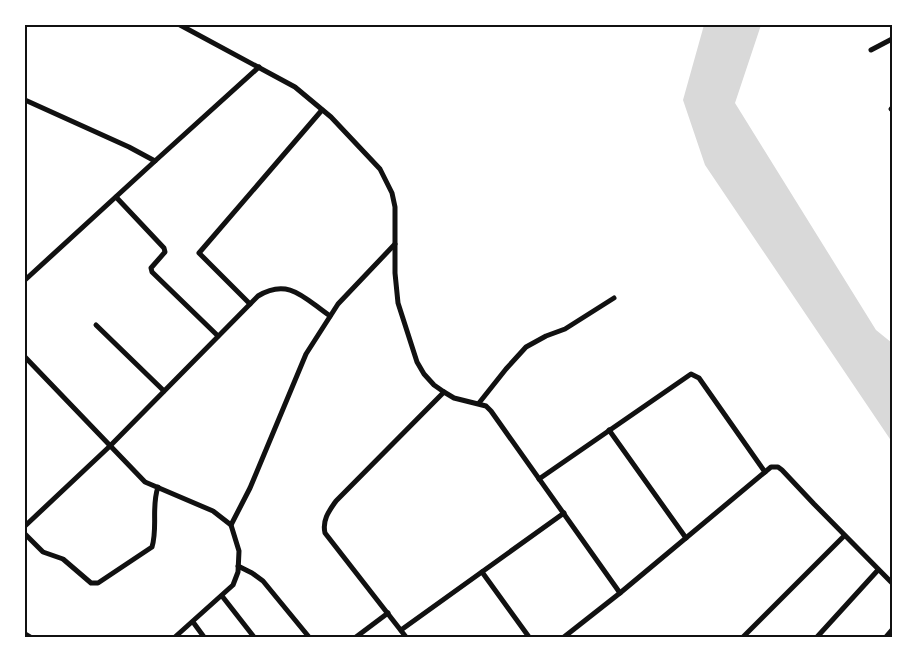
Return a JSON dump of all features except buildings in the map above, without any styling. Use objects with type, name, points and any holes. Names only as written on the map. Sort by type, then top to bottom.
[{"type":"street","points":[[180,25],[295,87],[322,110],[380,168],[392,194],[395,207],[398,303],[416,362],[434,385],[444,392],[454,398],[479,403],[491,411],[620,593]]},
{"type":"street","points":[[871,50],[892,39]]},
{"type":"street","points":[[25,280],[259,67]]},
{"type":"street","points":[[25,100],[129,146],[155,161]]},
{"type":"street","points":[[250,304],[200,254],[322,110]]},
{"type":"street","points":[[116,197],[164,248],[165,252],[151,268],[152,272],[218,336]]},
{"type":"street","points":[[231,525],[250,488],[306,354],[330,316],[355,285],[395,244]]},
{"type":"street","points":[[25,526],[110,446],[258,296],[270,289],[287,288],[330,316]]},
{"type":"street","points":[[479,403],[526,347],[546,336],[565,330],[614,298]]},
{"type":"street","points":[[96,325],[164,392]]},
{"type":"street","points":[[25,357],[145,482],[213,511],[231,525],[239,550],[238,572],[233,585],[175,637]]},
{"type":"street","points":[[539,479],[687,375],[695,375],[765,472]]},
{"type":"street","points":[[406,637],[325,533],[325,519],[336,501],[444,392]]},
{"type":"street","points":[[609,430],[686,538]]},
{"type":"street","points":[[564,637],[772,467],[778,467],[782,470],[844,536],[892,583]]},
{"type":"street","points":[[25,534],[43,552],[62,558],[91,583],[98,583],[152,547],[154,537],[154,501],[158,487]]},
{"type":"street","points":[[401,630],[564,513]]},
{"type":"street","points":[[743,637],[844,536]]},
{"type":"street","points":[[238,566],[263,581],[309,637]]},
{"type":"street","points":[[818,637],[878,570]]},
{"type":"street","points":[[482,572],[529,637]]},
{"type":"street","points":[[222,596],[254,637]]},
{"type":"street","points":[[356,637],[388,613]]},
{"type":"street","points":[[192,622],[204,637]]},
{"type":"street","points":[[886,637],[892,630]]},
{"type":"street","points":[[25,634],[30,637]]},
{"type":"shaded area","points":[[704,25],[761,25],[735,103],[876,330],[892,343],[892,442],[705,165],[683,100]]}]
